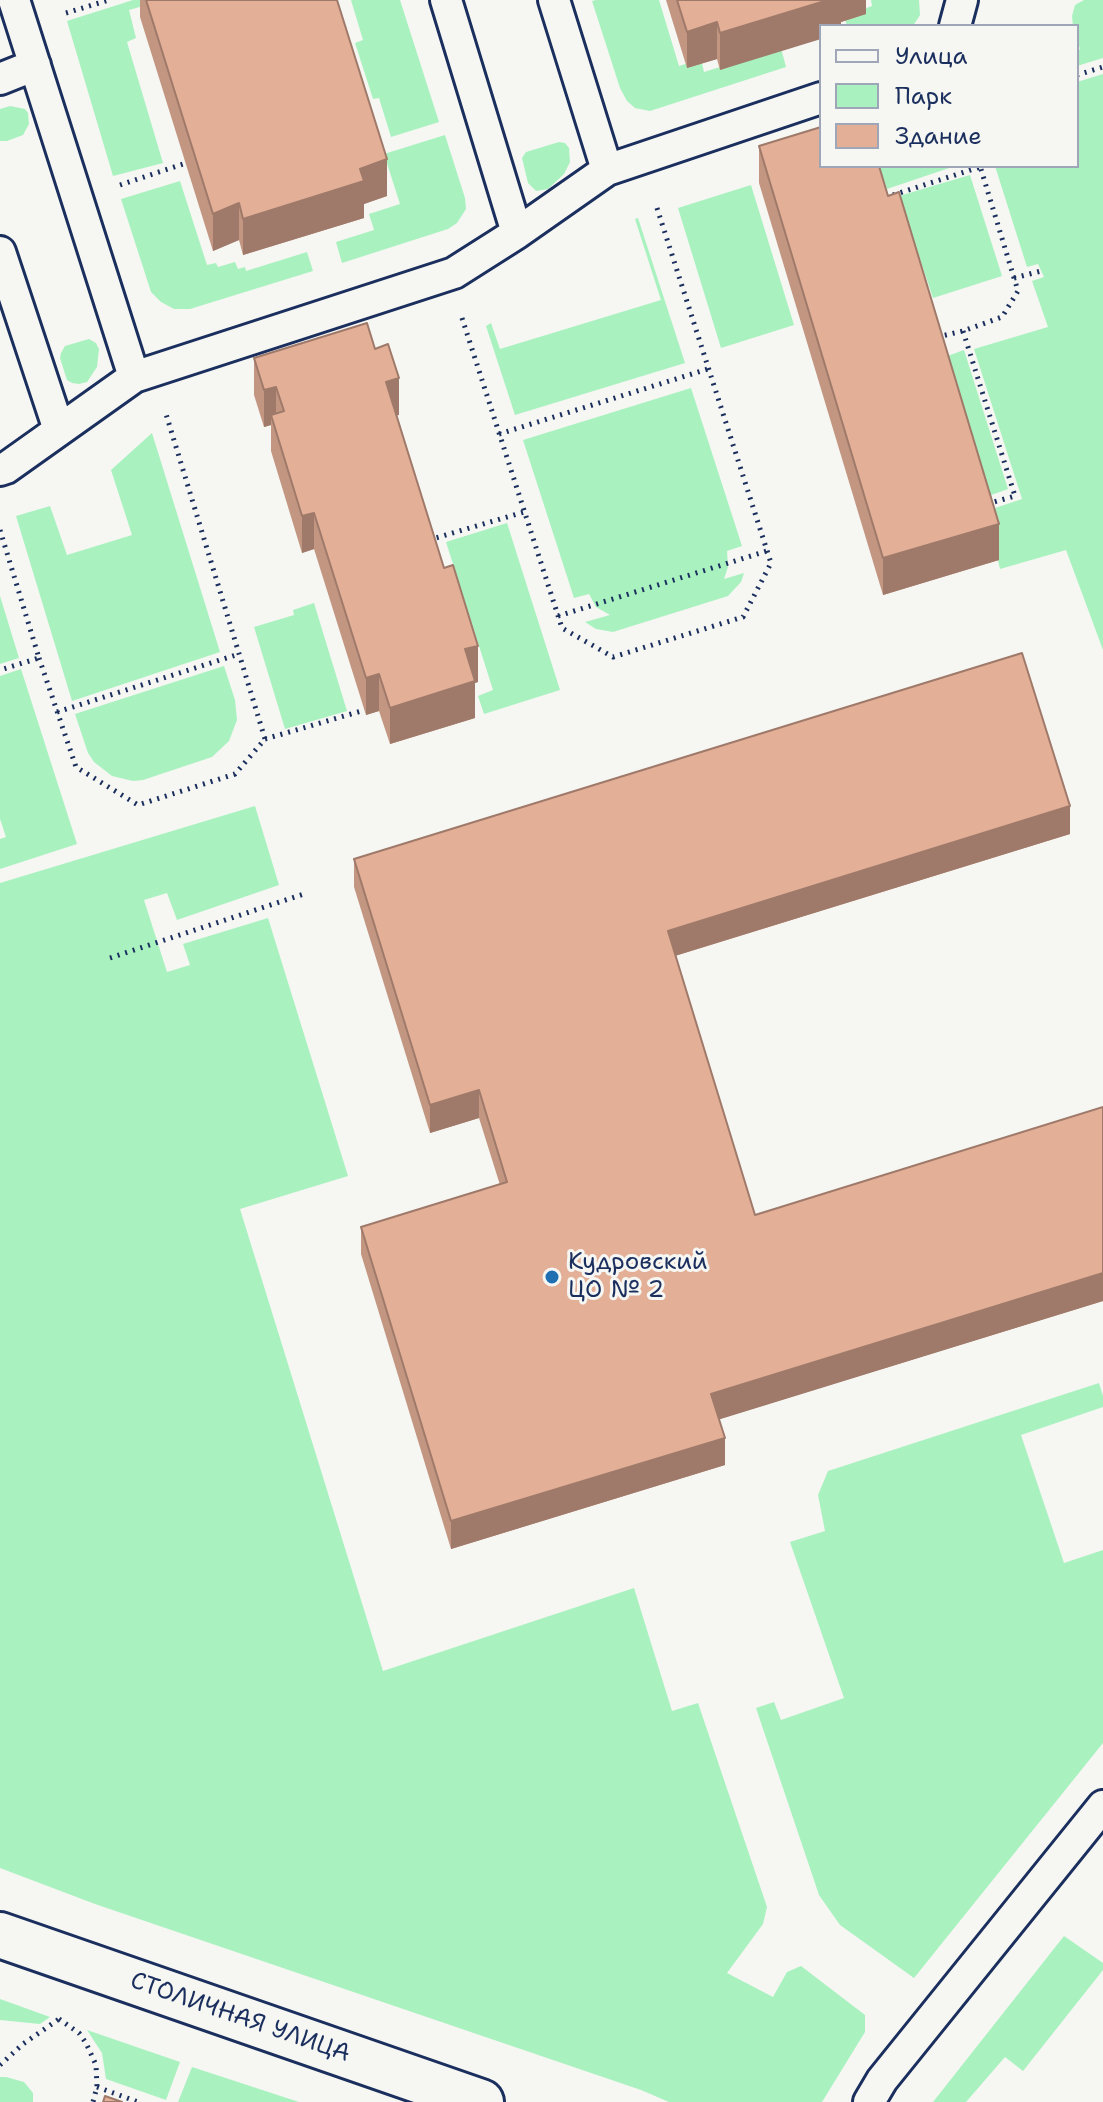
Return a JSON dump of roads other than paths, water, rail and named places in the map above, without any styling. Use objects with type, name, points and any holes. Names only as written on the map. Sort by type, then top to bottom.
[{"type":"street","name":"СТОЛИЧНАЯ УЛИЦА","points":[[0,1935],[481,2102]]},
{"type":"lane","points":[[14,0],[134,377]]},
{"type":"lane","points":[[446,0],[517,233]]},
{"type":"lane","points":[[554,0],[607,170]]},
{"type":"lane","points":[[956,24],[962,0]]},
{"type":"lane","points":[[0,79],[35,65]]},
{"type":"lane","points":[[0,470],[134,377],[454,273],[607,170],[819,99]]},
{"type":"lane","points":[[0,252],[59,430]]},
{"type":"lane","points":[[869,2102],[882,2080],[1103,1806]]},
{"type":"place","name":"Кудровский ЦО № 2","points":[[552,1277]]}]
